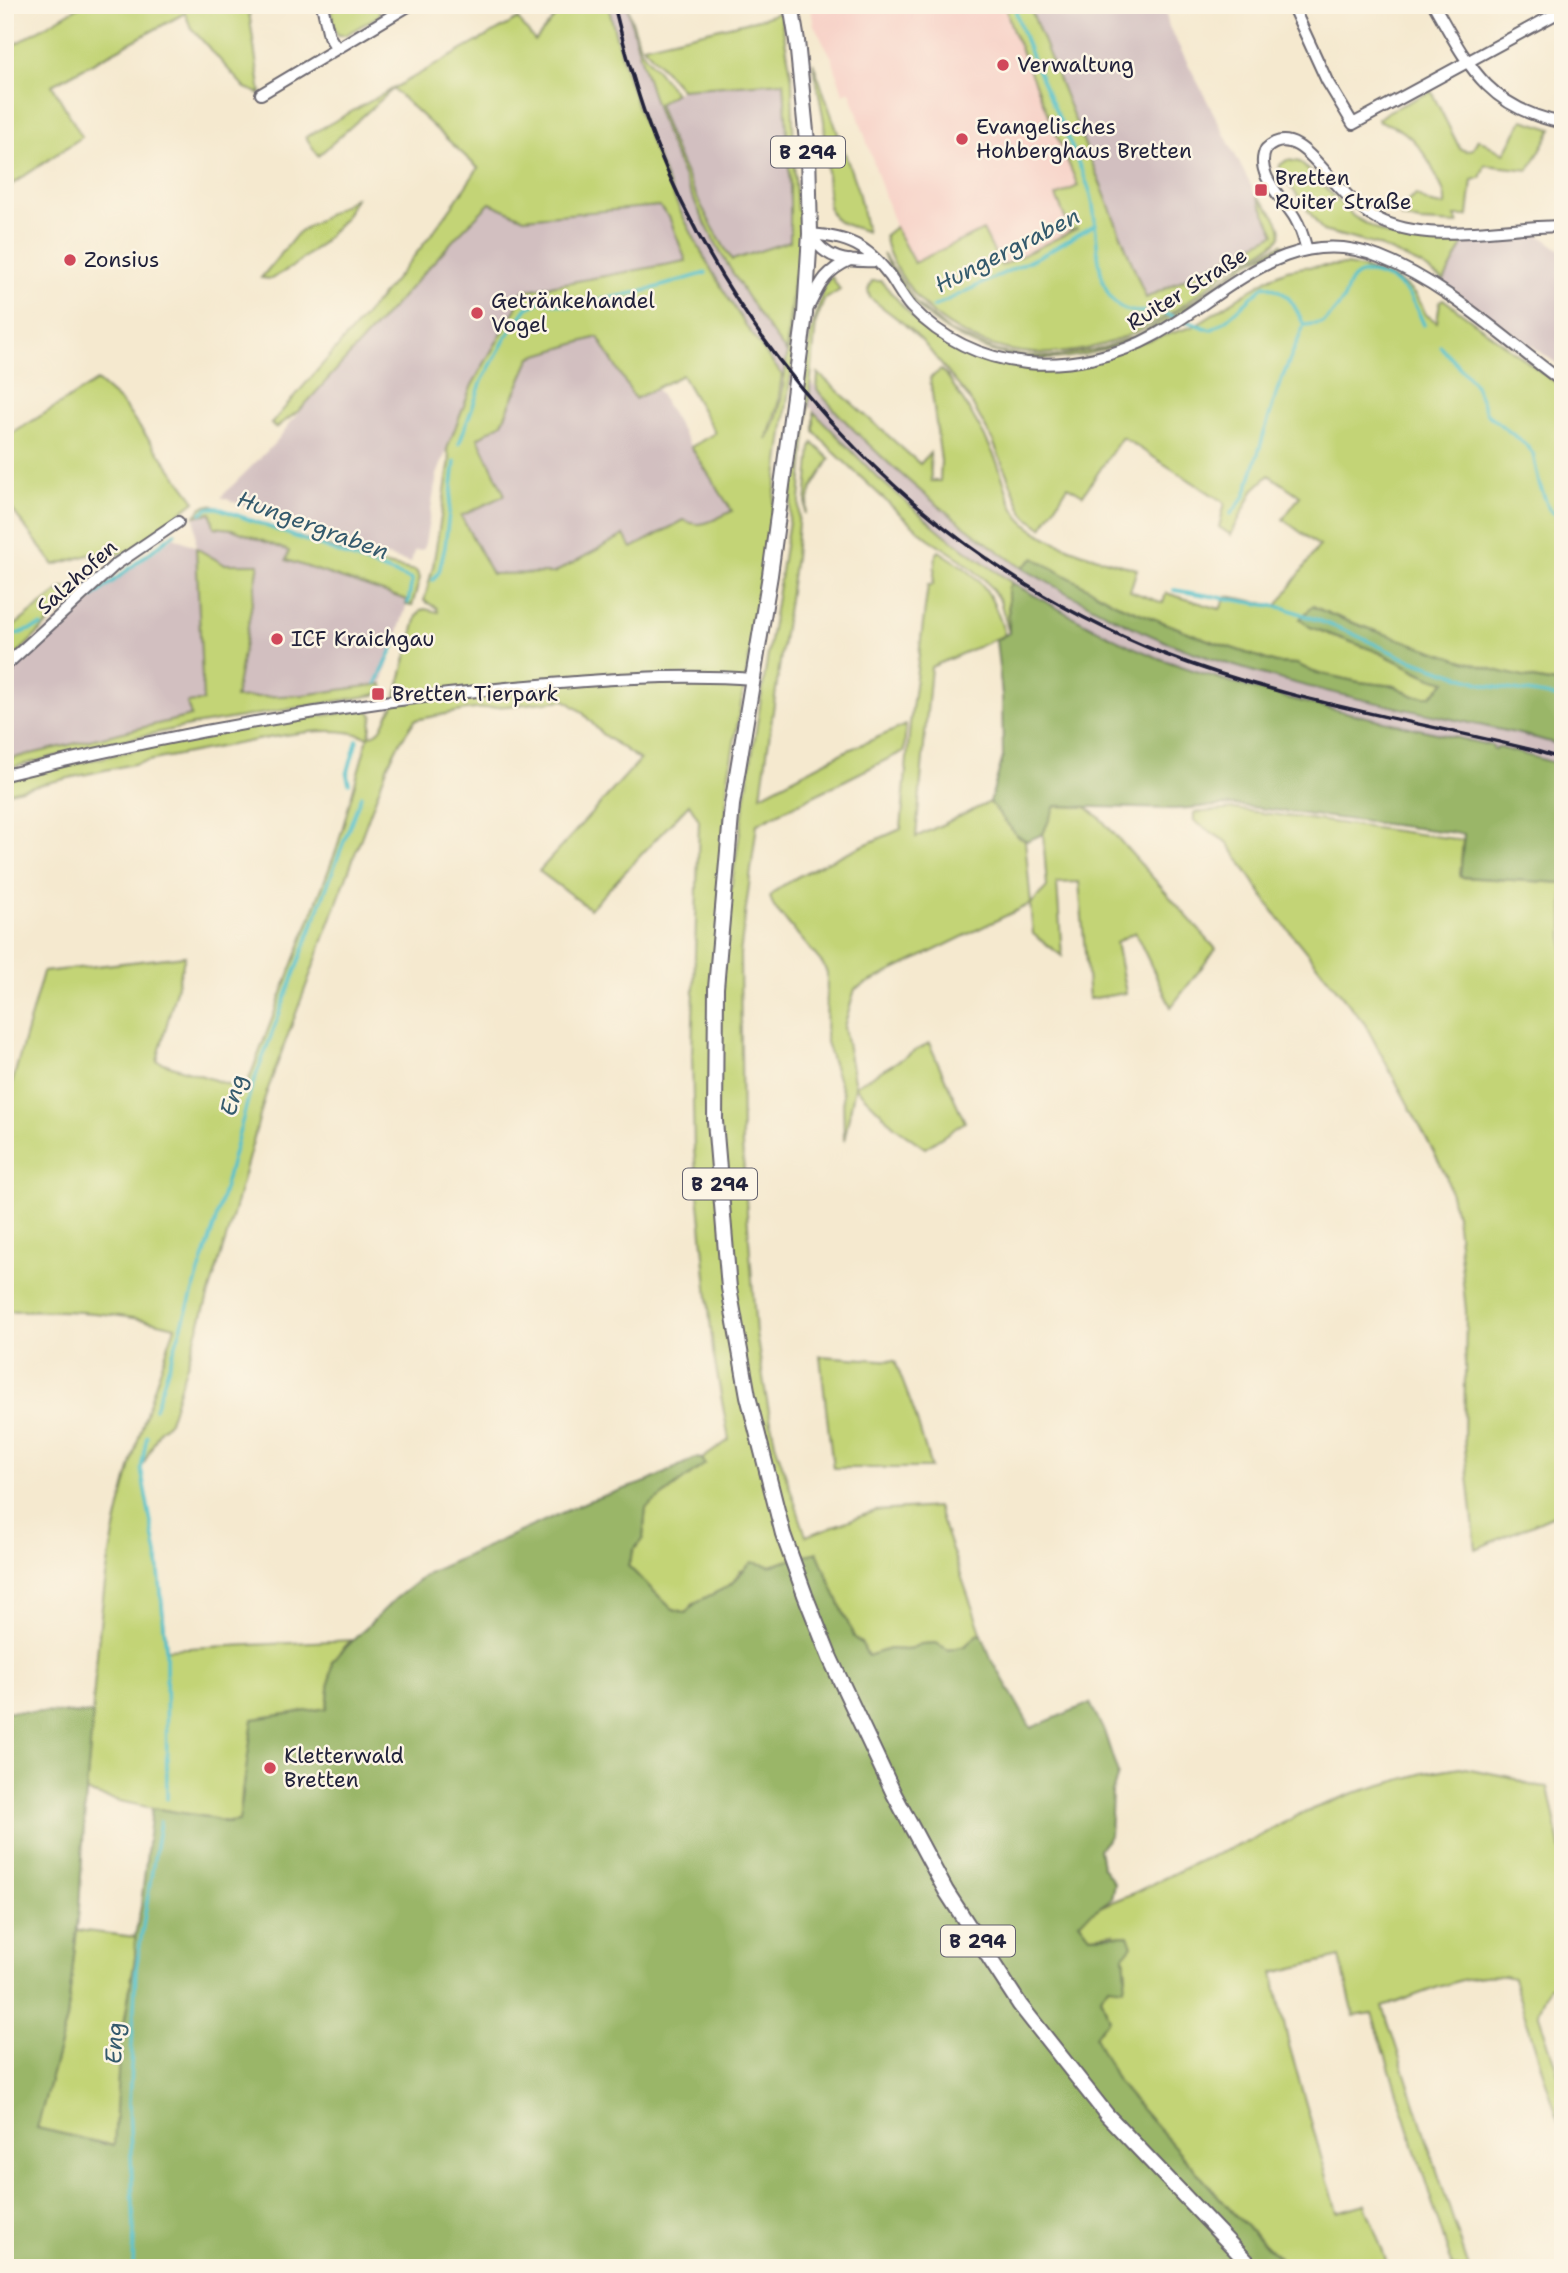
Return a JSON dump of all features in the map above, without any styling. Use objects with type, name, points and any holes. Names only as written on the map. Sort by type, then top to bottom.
[{"type":"main road","name":"B 294","points":[[791,5],[808,152],[810,234],[805,314],[785,471],[731,818],[716,988],[715,1121],[729,1288],[748,1396],[783,1534],[831,1658],[894,1794],[946,1891],[1020,2005],[1107,2115],[1253,2268]]},
{"type":"street","points":[[322,5],[329,36],[336,47]]},
{"type":"street","points":[[261,94],[410,5]]},
{"type":"street","points":[[1292,5],[1327,81],[1353,124],[1563,10]]},
{"type":"street","points":[[1434,5],[1466,63],[1496,94],[1517,108],[1563,123]]},
{"type":"street","points":[[1307,250],[1295,218],[1269,180],[1263,160],[1264,146],[1284,141],[1300,146],[1369,214],[1413,231],[1563,226]]},
{"type":"street","points":[[810,234],[818,247],[827,254],[850,260],[875,261]]},
{"type":"street","name":"Ruiter Straße","points":[[810,234],[837,236],[853,241],[869,252],[890,275],[909,304],[932,327],[952,341],[998,358],[1028,363],[1082,360],[1121,350],[1165,330],[1269,261],[1307,250],[1355,250],[1399,265],[1440,290],[1563,382]]},
{"type":"street","points":[[805,314],[825,276],[836,266],[850,260]]},
{"type":"street","name":"Salzhofen","points":[[5,666],[115,565],[178,522]]},
{"type":"street","points":[[5,775],[203,730],[386,701],[594,681],[701,677],[753,679]]},
{"type":"shaded area","points":[[608,5],[627,5],[637,49],[665,134],[700,212],[736,277],[773,335],[829,404],[957,522],[1022,568],[1092,608],[1168,643],[1244,669],[1563,746],[1563,765],[1532,755],[1498,747],[1496,750],[1493,746],[1238,686],[1161,659],[1084,623],[1012,583],[945,535],[878,478],[825,425],[759,345],[720,286],[683,220],[648,140],[620,53]]},
{"type":"shaded area","name":"Evangelisches Hohberghaus Bretten","points":[[810,5],[1005,5],[1012,29],[1092,221],[932,299],[895,227],[850,91],[843,94],[832,58],[814,25]]},
{"type":"shaded area","points":[[1029,5],[1165,5],[1168,25],[1276,234],[1146,298]]},
{"type":"shaded area","points":[[784,82],[790,241],[732,260],[694,191],[667,132],[658,104],[683,88]]},
{"type":"shaded area","points":[[490,203],[524,218],[660,206],[669,217],[686,261],[523,291],[472,385],[437,475],[424,549],[414,551],[411,563],[356,547],[221,497],[275,443],[301,409]]},
{"type":"shaded area","points":[[1540,235],[1563,252],[1563,368],[1443,283],[1465,241]]},
{"type":"shaded area","points":[[598,336],[635,398],[657,389],[732,511],[701,526],[684,520],[631,548],[624,535],[554,573],[492,574],[461,515],[504,495],[478,438],[502,423],[531,357]]},
{"type":"shaded area","points":[[211,513],[214,527],[232,529],[290,551],[286,561],[408,600],[382,684],[303,695],[235,698],[259,565],[224,564],[196,548],[203,702],[191,716],[5,760],[5,666],[58,620],[81,608],[174,537],[196,547],[195,516]]},
{"type":"green space","points":[[82,5],[248,5],[261,94],[245,88],[191,28],[185,13],[52,85],[82,137],[5,189],[5,82],[8,80],[5,74],[5,50]]},
{"type":"green space","points":[[330,5],[378,5],[380,15],[345,35],[338,35]]},
{"type":"green space","points":[[565,5],[608,5],[637,104],[675,200],[723,290],[782,375],[778,404],[767,440],[776,420],[783,388],[794,274],[786,352],[732,273],[688,188],[653,98],[627,5],[641,50],[675,93],[658,104],[691,184],[732,260],[790,241],[784,82],[681,89],[643,46],[780,12],[792,79],[797,210],[810,211],[810,234],[764,573],[728,778],[717,977],[789,521],[810,336],[824,286],[831,276],[840,290],[824,300],[816,322],[795,557],[761,795],[844,752],[906,725],[904,751],[757,824],[740,954],[742,1145],[756,1333],[775,1443],[806,1536],[875,1511],[937,1507],[982,1635],[978,1635],[965,1646],[948,1650],[936,1643],[922,1644],[907,1650],[889,1649],[868,1656],[862,1644],[854,1637],[817,1553],[740,1571],[731,1585],[692,1604],[686,1613],[671,1608],[628,1566],[634,1550],[643,1538],[646,1508],[705,1463],[702,1459],[729,1440],[713,1351],[694,1150],[692,1054],[699,820],[689,804],[590,909],[539,871],[640,760],[602,734],[582,712],[565,700],[466,710],[415,720],[388,765],[265,1097],[230,1226],[169,1422],[160,1430],[141,1469],[158,1560],[167,1649],[351,1640],[332,1661],[327,1708],[242,1791],[240,1821],[221,1820],[115,1800],[86,1792],[102,1610],[125,1486],[175,1327],[91,1313],[5,1311],[5,1109],[43,972],[185,956],[157,1061],[245,1090],[337,848],[368,737],[334,731],[278,736],[5,793],[5,780],[209,733],[366,709],[373,715],[369,736],[382,728],[393,707],[417,616],[425,609],[438,612],[437,608],[424,601],[433,567],[450,460],[447,449],[472,385],[523,291],[686,261],[669,217],[659,206],[524,218],[490,203],[301,409],[276,428],[271,424],[405,268],[478,168],[393,89],[318,156],[306,137],[518,19],[535,41]],"holes":[[[598,337],[635,399],[682,375],[715,433],[691,447],[732,511],[702,524],[684,520],[632,548],[624,535],[554,573],[492,574],[461,516],[505,495],[478,438],[502,423],[531,357]]]},
{"type":"green space","points":[[1005,5],[1029,5],[1146,298],[1275,234],[1257,196],[1278,221],[1280,238],[1230,268],[1175,311],[1151,325],[1101,345],[1075,351],[1048,354],[994,346],[957,331],[933,314],[906,283],[889,253],[885,235],[895,227],[914,263],[983,230],[1001,266],[1078,228],[1070,230],[1056,196],[1078,186],[1012,29]]},
{"type":"green space","points":[[813,62],[858,191],[867,232],[840,222],[829,209],[824,121]]},
{"type":"green space","points":[[1431,91],[1460,149],[1473,149],[1478,139],[1504,154],[1523,120],[1552,129],[1529,170],[1485,165],[1480,178],[1472,180],[1468,216],[1455,216],[1458,224],[1419,222],[1401,217],[1404,204],[1416,195],[1430,203],[1445,205],[1444,194],[1428,159],[1415,142],[1399,129],[1379,122],[1378,119]]},
{"type":"green space","points":[[1287,160],[1300,162],[1354,217],[1385,234],[1410,240],[1465,241],[1444,281],[1421,265],[1377,245],[1323,231],[1294,191],[1279,176],[1280,165]]},
{"type":"green space","points":[[355,198],[345,218],[321,244],[292,267],[271,279],[261,278],[298,233]]},
{"type":"green space","points":[[1282,244],[1285,246],[1245,265],[1193,305],[1161,325],[1136,338],[1110,348],[1083,355],[1029,359],[1002,354],[975,345],[950,332],[997,351],[1024,356],[1055,357],[1100,349],[1139,335],[1197,299],[1243,263]]},
{"type":"green space","points":[[883,254],[916,303],[950,332],[932,319],[909,297]]},
{"type":"green space","points":[[1347,265],[1383,274],[1404,285],[1420,302],[1425,314],[1437,322],[1440,301],[1443,299],[1563,388],[1563,684],[1475,665],[1313,606],[1300,619],[1315,629],[1376,651],[1419,673],[1447,682],[1430,696],[1414,696],[1395,686],[1359,682],[1313,672],[1297,664],[1276,663],[1208,640],[1117,604],[1034,558],[1022,568],[967,528],[888,463],[817,390],[818,373],[920,464],[930,453],[931,481],[940,481],[941,461],[930,378],[941,370],[948,377],[986,440],[1018,515],[1033,529],[1077,551],[1137,569],[1130,591],[1163,603],[1166,593],[1220,609],[1227,596],[1277,606],[1319,546],[1283,519],[1300,496],[1269,475],[1254,489],[1231,535],[1219,527],[1225,503],[1122,437],[1083,495],[1068,486],[1042,528],[1022,511],[992,439],[968,397],[922,341],[870,298],[868,290],[872,281],[881,281],[918,323],[950,346],[969,355],[997,364],[1055,368],[1192,327],[1271,277],[1287,270]]},
{"type":"green space","points":[[97,381],[120,401],[195,501],[129,552],[115,555],[92,554],[54,565],[5,500],[5,438]]},
{"type":"green space","points":[[814,412],[878,478],[945,535],[1012,583],[1008,589],[1009,633],[1000,601],[986,581],[962,560],[928,538],[835,453],[814,431]]},
{"type":"green space","points":[[813,443],[830,459],[812,488],[805,514],[811,447]]},
{"type":"green space","points":[[210,505],[289,534],[387,565],[416,571],[420,578],[412,606],[406,605],[407,600],[286,560],[289,551],[232,529],[214,527],[211,513],[195,516],[202,507]]},
{"type":"green space","points":[[196,548],[224,564],[259,564],[235,698],[303,695],[382,684],[384,689],[374,695],[194,725],[5,769],[5,760],[191,716],[187,703],[203,701]]},
{"type":"green space","points":[[939,551],[965,568],[982,585],[995,606],[1005,635],[931,667],[916,837],[990,802],[1017,836],[1025,840],[1031,904],[1047,887],[1043,834],[1054,806],[1086,807],[1100,818],[1216,949],[1171,1007],[1135,932],[1116,942],[1126,993],[1089,999],[1079,882],[1057,883],[1062,956],[1033,934],[1030,904],[855,989],[844,1027],[855,1086],[929,1043],[965,1122],[925,1148],[894,1126],[855,1087],[844,1141],[843,1094],[826,1042],[827,973],[823,964],[774,907],[770,897],[809,871],[901,829],[910,724],[928,585],[933,585],[936,554]]},
{"type":"green space","points":[[1034,558],[1117,604],[1208,640],[1276,663],[1297,664],[1313,672],[1359,682],[1395,686],[1414,696],[1430,696],[1446,682],[1431,678],[1378,652],[1310,627],[1300,619],[1313,606],[1350,622],[1474,664],[1563,684],[1563,746],[1304,686],[1213,659],[1132,627],[1022,568]]},
{"type":"green space","points":[[1012,583],[1125,643],[1204,674],[1286,697],[1563,765],[1563,883],[1460,877],[1464,834],[1234,805],[1174,809],[1055,806],[1043,834],[1027,841],[1017,836],[990,802],[1003,757],[1002,696],[996,640],[1009,633],[1008,589]]},
{"type":"green space","points":[[63,588],[84,588],[5,666],[5,633]]},
{"type":"green space","points":[[1234,809],[1463,840],[1460,877],[1563,883],[1563,1511],[1476,1549],[1464,1439],[1466,1311],[1456,1215],[1446,1175],[1365,1024],[1273,911],[1228,843],[1194,821],[1194,813]]},
{"type":"green space","points":[[820,1356],[895,1361],[931,1468],[833,1468]]},
{"type":"green space","points":[[695,1458],[702,1459],[705,1464],[646,1508],[643,1538],[634,1550],[628,1566],[671,1608],[686,1613],[700,1601],[731,1584],[752,1562],[770,1566],[817,1552],[854,1637],[862,1644],[868,1656],[889,1649],[907,1650],[921,1644],[936,1643],[949,1650],[965,1646],[978,1634],[982,1635],[991,1658],[1031,1728],[1090,1703],[1104,1731],[1118,1774],[1112,1793],[1110,1836],[1099,1849],[1102,1866],[1114,1883],[1111,1899],[1079,1922],[1090,1936],[1128,1935],[1132,1946],[1124,1956],[1124,1988],[1108,1986],[1101,1997],[1109,2019],[1095,2037],[1118,2083],[1234,2214],[1289,2268],[5,2268],[5,1747],[8,1738],[5,1737],[5,1711],[93,1714],[79,1909],[67,2019],[37,2128],[114,2146],[119,2055],[135,1958],[135,1937],[152,1808],[228,1823],[239,1821],[253,1719],[327,1708],[332,1661],[395,1599],[428,1573],[588,1501],[649,1481]]},
{"type":"green space","points":[[1460,1767],[1510,1777],[1529,1785],[1548,1787],[1563,1861],[1563,1986],[1549,1986],[1538,2012],[1563,2089],[1563,2135],[1513,1978],[1482,1976],[1465,1979],[1383,2007],[1469,2268],[1453,2268],[1372,2013],[1354,2016],[1340,1957],[1273,1973],[1289,2045],[1337,2212],[1365,2204],[1389,2268],[1289,2268],[1234,2214],[1118,2083],[1095,2037],[1106,2009],[1101,1997],[1108,1986],[1126,1976],[1124,1956],[1114,1933],[1090,1936],[1079,1921],[1102,1906],[1254,1839],[1302,1813],[1354,1793],[1424,1773]]},
{"type":"green space","points":[[77,1930],[135,1937],[135,1958],[119,2055],[115,2146],[37,2128],[67,2019]]},
{"type":"waterway","points":[[1014,5],[1034,62],[1089,190],[1100,267],[1108,293],[1115,303],[1124,309],[1159,312],[1177,318]]},
{"type":"waterway","name":"Hungergraben","points":[[933,307],[1046,253],[1096,224]]},
{"type":"waterway","name":"Hungergraben","points":[[459,444],[482,381],[507,336],[527,308],[542,301],[571,306],[648,290],[706,273]]},
{"type":"waterway","points":[[1184,320],[1211,330],[1265,285],[1290,299],[1304,325],[1323,323],[1340,305],[1352,280],[1360,274],[1368,273],[1388,278],[1402,288],[1424,325]]},
{"type":"waterway","points":[[1231,514],[1245,496],[1277,391],[1304,325]]},
{"type":"waterway","points":[[1440,346],[1474,383],[1487,414],[1526,445],[1533,454],[1539,483],[1549,509],[1563,521]]},
{"type":"waterway","name":"Hungergraben","points":[[433,580],[439,572],[445,547],[455,461]]},
{"type":"waterway","name":"Hungergraben","points":[[201,513],[209,508],[218,508],[412,580],[408,603]]},
{"type":"waterway","name":"Hungergraben","points":[[93,597],[175,533]]},
{"type":"waterway","points":[[1174,590],[1285,608],[1349,632],[1402,657],[1489,686],[1563,698]]},
{"type":"waterway","name":"Hungergraben","points":[[5,638],[41,626]]},
{"type":"waterway","name":"Eng","points":[[377,683],[398,637]]},
{"type":"waterway","name":"Eng","points":[[349,783],[347,775],[357,740]]},
{"type":"waterway","name":"Eng","points":[[155,1409],[215,1223],[250,1092],[361,796]]},
{"type":"waterway","name":"Eng","points":[[147,1436],[141,1469],[158,1560],[166,1649],[167,1799]]},
{"type":"waterway","name":"Eng","points":[[133,2268],[129,2104],[136,1969],[160,1822]]},
{"type":"railway","points":[[614,5],[632,73],[654,139],[693,224],[739,304],[794,379],[856,449],[925,512],[999,567],[1079,615],[1164,654],[1300,697],[1563,759]]},
{"type":"place","name":"Verwaltung","points":[[1003,65]]},
{"type":"place","name":"Evangelisches Hohberghaus Bretten","points":[[962,139]]},
{"type":"place","name":"Bretten Ruiter Straße","points":[[1261,190]]},
{"type":"place","name":"Zonsius","points":[[70,260]]},
{"type":"place","name":"Getränkehandel Vogel","points":[[477,313]]},
{"type":"place","name":"ICF Kraichgau","points":[[277,639]]},
{"type":"place","name":"Bretten Tierpark","points":[[378,694]]},
{"type":"place","name":"Kletterwald Bretten","points":[[270,1768]]}]
